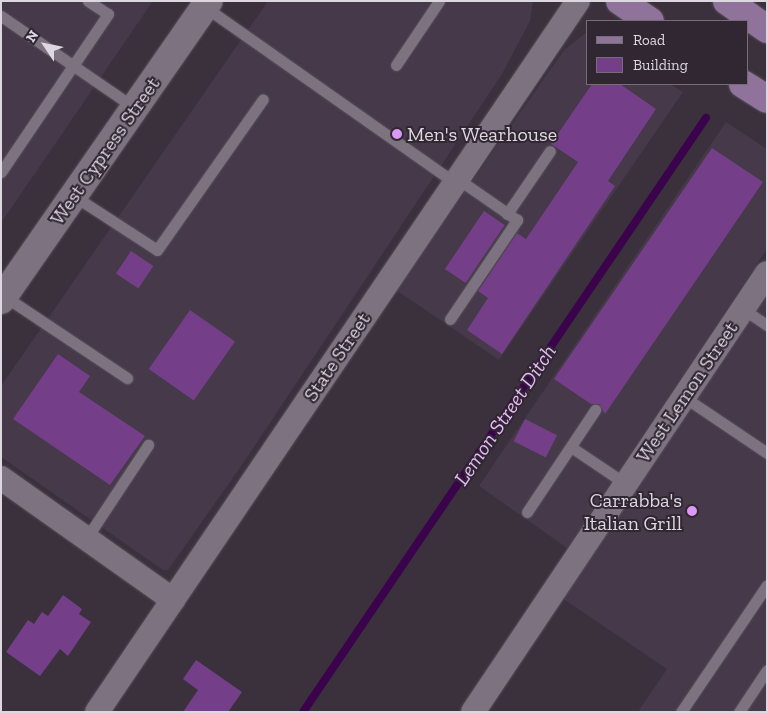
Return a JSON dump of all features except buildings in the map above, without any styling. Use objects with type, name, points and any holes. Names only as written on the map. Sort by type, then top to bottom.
[{"type":"main road","points":[[620,1],[648,20]]},
{"type":"main road","points":[[727,1],[767,29]]},
{"type":"main road","points":[[744,85],[767,100]]},
{"type":"street","name":"State Street","points":[[97,712],[578,1]]},
{"type":"street","name":"West Cypress Street","points":[[3,298],[207,4]]},
{"type":"street","name":"West Lemon Street","points":[[474,712],[767,273]]},
{"type":"street","points":[[1,478],[172,600]]},
{"type":"lane","points":[[1,172],[108,14],[88,1]]},
{"type":"lane","points":[[396,65],[440,1]]},
{"type":"lane","points":[[207,4],[407,149],[517,220],[450,319]]},
{"type":"lane","points":[[1,16],[135,108]]},
{"type":"lane","points":[[74,196],[157,250],[263,99]]},
{"type":"lane","points":[[507,214],[550,151]]},
{"type":"lane","points":[[3,298],[127,378]]},
{"type":"lane","points":[[742,309],[767,325]]},
{"type":"lane","points":[[684,397],[767,453]]},
{"type":"lane","points":[[527,512],[595,410]]},
{"type":"lane","points":[[86,539],[148,445]]},
{"type":"lane","points":[[571,447],[626,484]]},
{"type":"lane","points":[[681,712],[767,586]]},
{"type":"lane","points":[[738,712],[767,670]]},
{"type":"shaded area","points":[[1,1],[153,1],[1,223]]},
{"type":"shaded area","points":[[268,1],[533,1],[530,21],[502,74],[244,462],[168,570],[163,570],[1,457],[1,386]]},
{"type":"shaded area","points":[[586,33],[586,85],[672,85],[683,92],[499,360],[396,290],[564,50]]},
{"type":"shaded area","points":[[726,122],[767,149],[767,249],[567,548],[479,486]]},
{"type":"shaded area","name":"Carrabba's Italian Grill","points":[[767,288],[767,712],[638,712],[667,669],[559,596]]},
{"type":"waterway","name":"Lemon Street Ditch","points":[[303,712],[706,118]]},
{"type":"place","name":"Men's Wearhouse","points":[[397,134]]},
{"type":"place","name":"Carrabba's Italian Grill","points":[[692,511]]}]
